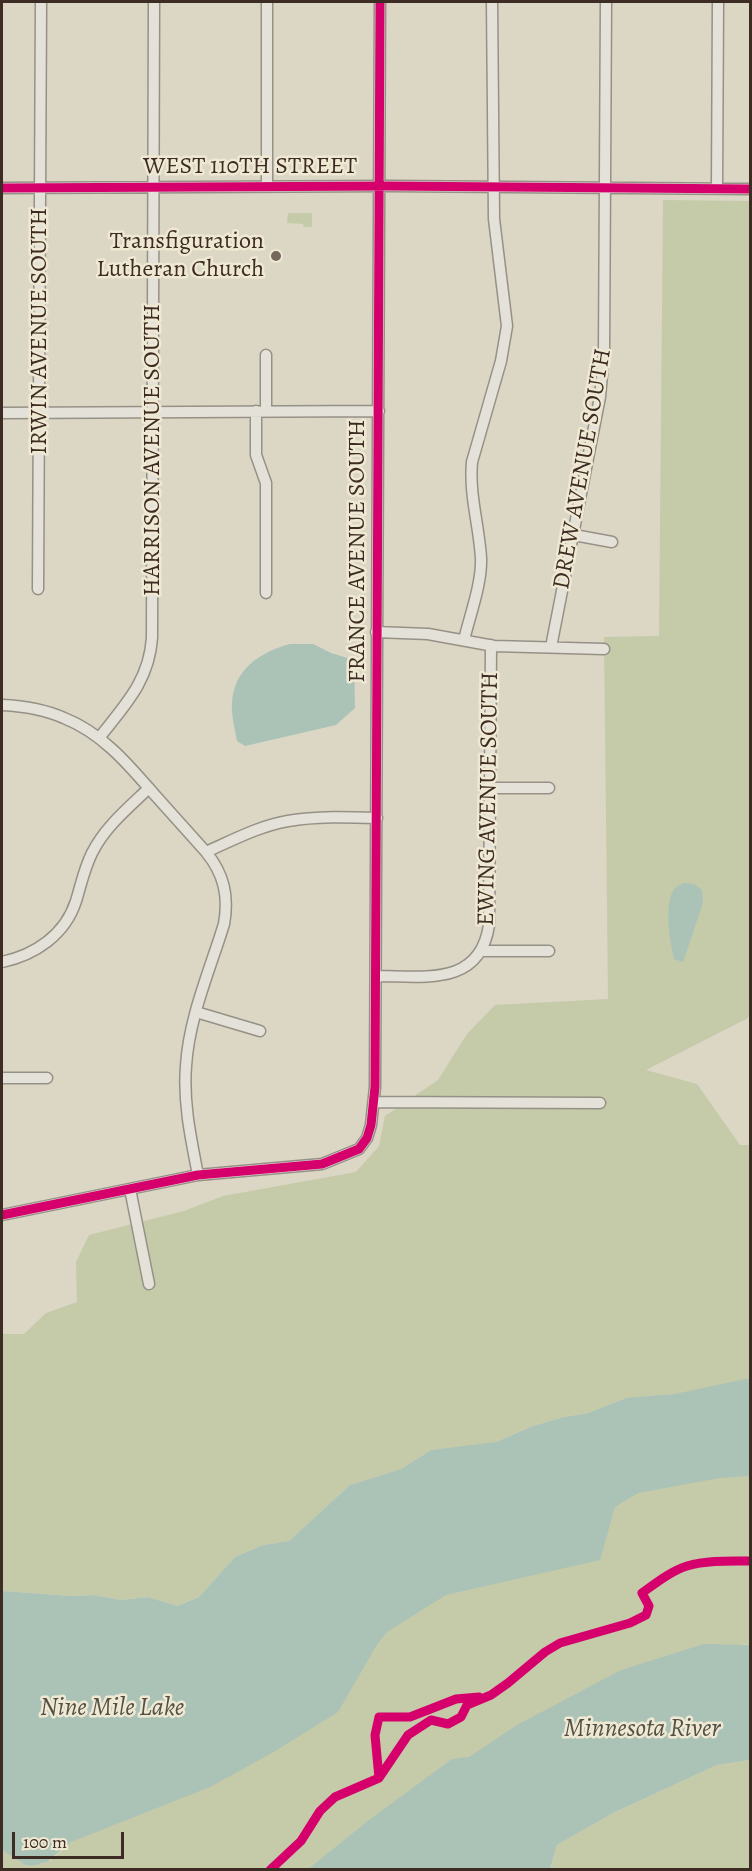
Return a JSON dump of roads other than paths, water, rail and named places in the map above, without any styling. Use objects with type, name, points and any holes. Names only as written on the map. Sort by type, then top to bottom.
[{"type":"street","name":"IRWIN AVENUE SOUTH","points":[[38,589],[41,2]]},
{"type":"street","name":"HARRISON AVENUE SOUTH","points":[[99,738],[141,682],[151,653],[154,2]]},
{"type":"street","points":[[267,2],[267,186]]},
{"type":"street","name":"FRANCE AVENUE SOUTH","points":[[2,1215],[198,1175],[322,1164],[359,1149],[367,1138],[375,1102],[380,2]]},
{"type":"street","name":"EWING AVENUE SOUTH","points":[[464,640],[481,560],[471,495],[471,462],[501,361],[507,326],[494,219],[492,2]]},
{"type":"street","name":"DREW AVENUE SOUTH","points":[[551,647],[600,397],[604,352],[606,2]]},
{"type":"street","points":[[717,188],[718,2]]},
{"type":"street","name":"WEST 110TH STREET","points":[[2,188],[493,186],[750,189]]},
{"type":"street","points":[[266,356],[256,455],[266,483],[266,593]]},
{"type":"street","points":[[2,413],[379,411]]},
{"type":"street","points":[[574,535],[612,542]]},
{"type":"street","points":[[376,632],[428,634],[491,645],[604,649]]},
{"type":"street","name":"EWING AVENUE SOUTH","points":[[481,951],[487,938],[489,925],[491,645]]},
{"type":"street","points":[[2,705],[44,710],[66,718],[99,738],[120,756],[206,852],[216,864],[223,878],[227,908],[224,924],[196,1012],[188,1044],[186,1067],[189,1124],[198,1175]]},
{"type":"street","points":[[2,962],[32,953],[46,944],[68,919],[92,852],[114,821],[149,788]]},
{"type":"street","points":[[490,788],[549,788]]},
{"type":"street","points":[[206,852],[241,835],[287,821],[335,817],[377,818]]},
{"type":"street","points":[[376,976],[450,974],[462,969],[481,951],[549,951]]},
{"type":"street","points":[[196,1012],[260,1031]]},
{"type":"street","points":[[2,1078],[46,1078]]},
{"type":"street","points":[[375,1102],[600,1103]]},
{"type":"street","points":[[130,1189],[149,1284]]},
{"type":"water","points":[[290,644],[313,644],[331,653],[354,660],[355,708],[336,725],[245,746],[237,741],[233,717],[232,703],[238,681],[250,664],[259,657]]},
{"type":"water","points":[[683,883],[694,884],[702,890],[703,903],[683,962],[674,959],[668,913],[671,895],[675,888]]},
{"type":"water","name":"Nine Mile Lake","points":[[750,1378],[750,1476],[720,1478],[638,1493],[615,1507],[600,1560],[446,1595],[387,1632],[375,1648],[338,1712],[272,1753],[210,1787],[71,1842],[47,1862],[32,1866],[26,1865],[2,1850],[2,1591],[72,1596],[94,1595],[121,1600],[148,1597],[177,1606],[199,1597],[235,1557],[263,1545],[289,1541],[350,1485],[401,1469],[431,1450],[496,1442],[533,1426],[588,1413],[626,1398],[675,1394]]},
{"type":"water","name":"Minnesota River","points":[[704,1644],[750,1645],[750,1760],[717,1765],[613,1813],[557,1845],[550,1869],[308,1869],[369,1820],[452,1759],[469,1757],[517,1725],[621,1670]]},
{"type":"place","name":"Transfiguration Lutheran Church","points":[[276,256]]}]
